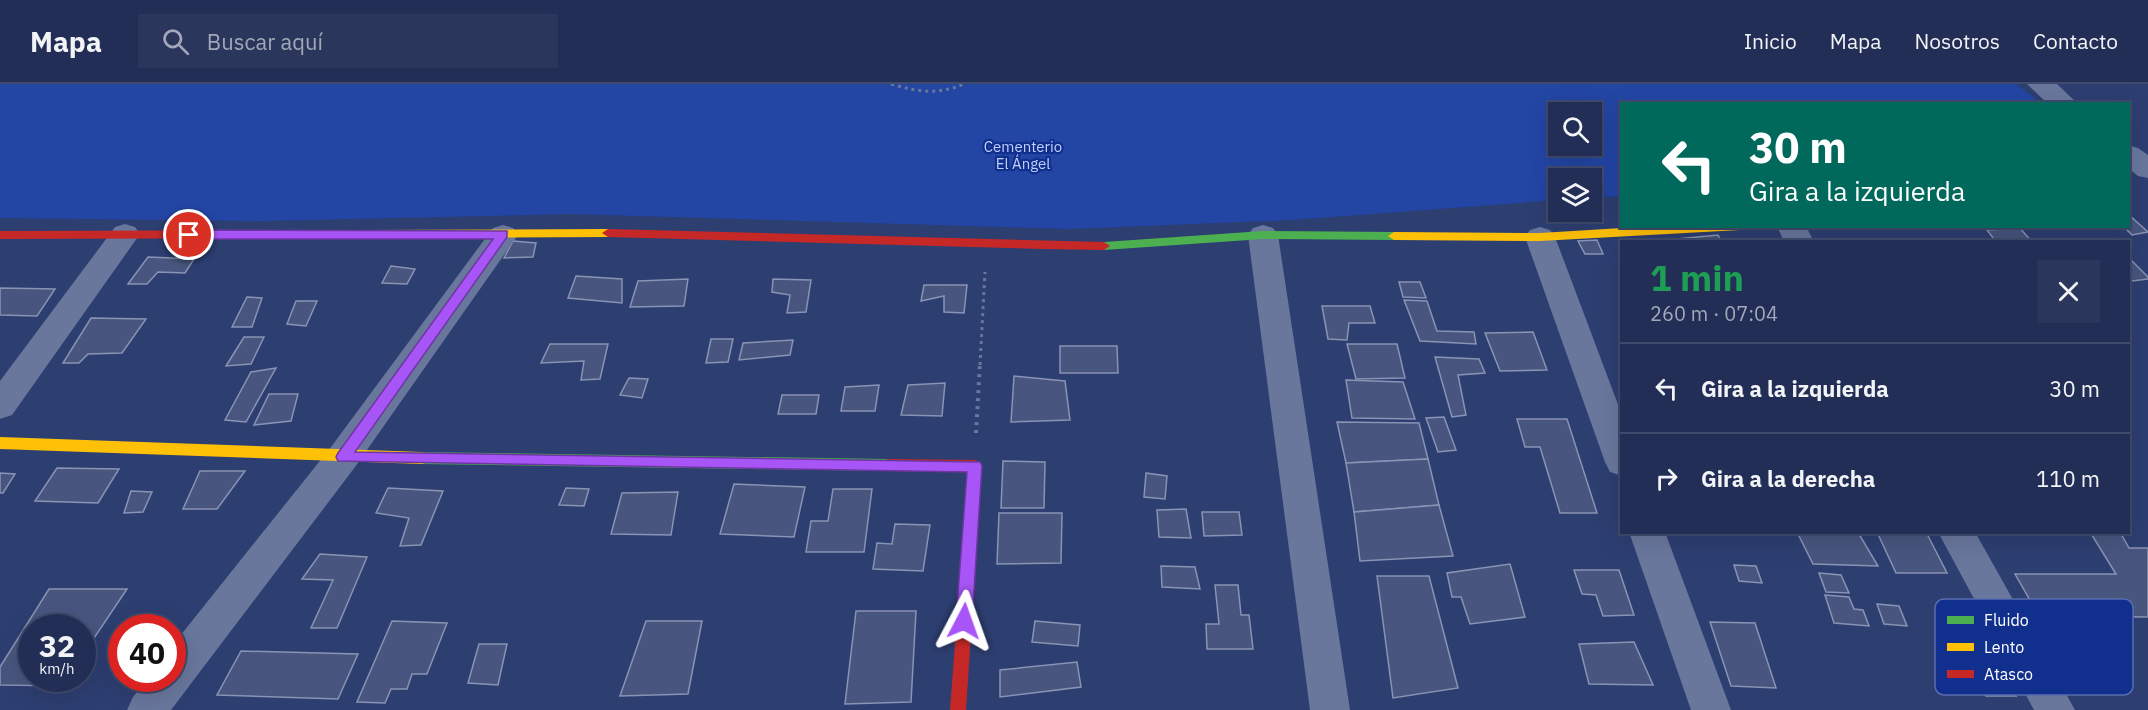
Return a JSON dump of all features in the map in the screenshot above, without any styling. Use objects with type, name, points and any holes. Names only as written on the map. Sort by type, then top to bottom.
[{"type":"street","points":[[2040,84],[2062,102]]},
{"type":"street","points":[[2130,156],[2148,169]]},
{"type":"street","points":[[2130,179],[2148,174]]},
{"type":"street","points":[[0,235],[666,233],[1106,246],[1263,235],[1540,237],[1704,228]]},
{"type":"street","points":[[0,406],[125,234]]},
{"type":"street","points":[[186,659],[343,457],[503,234]]},
{"type":"street","points":[[1263,235],[1330,710]]},
{"type":"street","points":[[1540,237],[1620,457]]},
{"type":"street","points":[[0,443],[343,457],[975,466],[958,710]]},
{"type":"street","points":[[1648,534],[1711,710]]},
{"type":"street","points":[[1957,534],[1993,599]]},
{"type":"street","points":[[147,710],[161,692]]},
{"type":"street","points":[[2047,695],[2055,710]]},
{"type":"path","points":[[891,84],[927,94],[953,89],[964,84]]},
{"type":"path","points":[[975,466],[987,244]]},
{"type":"green space","name":"Cementerio El Ángel","points":[[0,84],[2016,84],[2040,102],[1620,102],[1620,196],[1602,197],[1602,168],[1548,168],[1548,201],[1292,220],[1071,229],[571,214],[263,221],[0,218]]},
{"type":"building","points":[[2130,216],[2148,232],[2132,235],[2125,228],[2130,228]]},
{"type":"building","points":[[2020,228],[2030,240],[1994,240],[1987,230]]},
{"type":"building","points":[[1718,235],[1721,240],[1677,240]]},
{"type":"building","points":[[1597,240],[1603,254],[1585,254],[1578,241]]},
{"type":"building","points":[[513,241],[536,243],[533,257],[504,258]]},
{"type":"building","points":[[148,257],[194,259],[185,273],[158,272],[147,284],[128,284]]},
{"type":"building","points":[[2130,259],[2148,277],[2148,279],[2130,280]]},
{"type":"building","points":[[391,266],[415,269],[407,284],[382,283]]},
{"type":"building","points":[[576,276],[622,279],[622,303],[568,298]]},
{"type":"building","points":[[688,279],[684,306],[630,307],[638,281]]},
{"type":"building","points":[[773,279],[811,280],[806,312],[787,313],[790,295],[772,292]]},
{"type":"building","points":[[1399,282],[1420,282],[1426,298],[1403,297]]},
{"type":"building","points":[[924,285],[967,285],[964,313],[944,312],[944,296],[921,301]]},
{"type":"building","points":[[0,288],[55,289],[37,316],[0,315]]},
{"type":"building","points":[[247,297],[262,298],[252,327],[232,327]]},
{"type":"building","points":[[1404,300],[1427,301],[1437,331],[1474,332],[1476,344],[1420,341]]},
{"type":"building","points":[[296,301],[317,301],[306,326],[287,324]]},
{"type":"building","points":[[1322,306],[1370,306],[1375,323],[1349,323],[1347,340],[1328,339]]},
{"type":"building","points":[[91,318],[146,319],[122,353],[88,354],[79,363],[63,363]]},
{"type":"building","points":[[1533,332],[1547,370],[1500,371],[1485,333]]},
{"type":"building","points":[[244,337],[264,337],[251,364],[226,366]]},
{"type":"building","points":[[711,339],[733,339],[728,362],[706,363]]},
{"type":"building","points":[[793,340],[790,355],[739,360],[743,343]]},
{"type":"building","points":[[550,344],[608,344],[600,379],[581,380],[584,361],[541,363]]},
{"type":"building","points":[[1347,344],[1397,344],[1405,378],[1356,379]]},
{"type":"building","points":[[1060,346],[1117,346],[1118,373],[1060,373]]},
{"type":"building","points":[[1435,357],[1479,359],[1485,373],[1458,375],[1466,415],[1452,417]]},
{"type":"building","points":[[276,368],[246,422],[225,420],[251,372]]},
{"type":"building","points":[[1014,376],[1065,381],[1070,420],[1011,422]]},
{"type":"building","points":[[629,378],[648,379],[642,398],[620,395]]},
{"type":"building","points":[[1346,380],[1403,382],[1415,419],[1352,418]]},
{"type":"building","points":[[945,383],[942,416],[901,415],[908,385]]},
{"type":"building","points":[[879,385],[875,411],[841,411],[845,387]]},
{"type":"building","points":[[269,394],[298,394],[291,421],[254,425]]},
{"type":"building","points":[[782,395],[819,395],[816,414],[778,414]]},
{"type":"building","points":[[1444,417],[1456,450],[1438,452],[1426,418]]},
{"type":"building","points":[[1517,419],[1567,419],[1597,513],[1560,513],[1540,447],[1525,447]]},
{"type":"building","points":[[1337,422],[1419,423],[1428,459],[1346,463]]},
{"type":"building","points":[[1428,459],[1439,505],[1354,512],[1346,463]]},
{"type":"building","points":[[1003,461],[1045,462],[1044,508],[1001,508]]},
{"type":"building","points":[[57,468],[119,469],[98,503],[35,501]]},
{"type":"building","points":[[200,471],[245,471],[217,509],[183,509]]},
{"type":"building","points":[[0,473],[15,474],[3,493],[0,493]]},
{"type":"building","points":[[1146,473],[1167,476],[1165,499],[1144,497]]},
{"type":"building","points":[[734,484],[805,487],[794,537],[720,534]]},
{"type":"building","points":[[388,488],[443,491],[421,545],[400,546],[409,518],[376,513]]},
{"type":"building","points":[[566,488],[589,489],[584,506],[559,505]]},
{"type":"building","points":[[833,489],[872,489],[864,552],[806,552],[811,521],[828,521]]},
{"type":"building","points":[[131,491],[152,492],[143,512],[124,513]]},
{"type":"building","points":[[678,492],[671,535],[611,534],[622,493]]},
{"type":"building","points":[[1439,505],[1453,556],[1360,561],[1354,512]]},
{"type":"building","points":[[1186,509],[1191,538],[1159,537],[1157,510]]},
{"type":"building","points":[[1202,512],[1239,512],[1242,535],[1204,536]]},
{"type":"building","points":[[999,513],[1062,513],[1061,563],[997,564]]},
{"type":"building","points":[[895,524],[930,525],[923,571],[873,569],[877,543],[892,544]]},
{"type":"building","points":[[1798,534],[1859,534],[1878,566],[1813,564]]},
{"type":"building","points":[[1878,534],[1927,534],[1947,573],[1896,573]]},
{"type":"building","points":[[2091,534],[2121,534],[2129,548],[2148,548],[2148,617],[2133,617],[2133,599],[2029,599],[2015,574],[2116,574]]},
{"type":"building","points":[[320,554],[367,557],[337,628],[311,628],[333,580],[302,579]]},
{"type":"building","points":[[1510,564],[1525,617],[1470,624],[1461,597],[1452,597],[1447,573]]},
{"type":"building","points":[[1734,565],[1756,566],[1762,583],[1739,581]]},
{"type":"building","points":[[1161,566],[1195,567],[1200,589],[1162,587]]},
{"type":"building","points":[[1574,570],[1619,570],[1634,615],[1603,616],[1596,595],[1582,594]]},
{"type":"building","points":[[1819,573],[1841,575],[1849,593],[1826,592]]},
{"type":"building","points":[[1377,576],[1429,576],[1458,688],[1393,698]]},
{"type":"building","points":[[1215,585],[1238,585],[1241,615],[1249,615],[1253,649],[1207,649],[1206,624],[1219,624]]},
{"type":"building","points":[[49,589],[127,589],[108,614],[96,635],[96,614],[33,614]]},
{"type":"building","points":[[1825,595],[1849,597],[1854,609],[1863,610],[1869,626],[1834,623]]},
{"type":"building","points":[[1877,604],[1899,606],[1907,626],[1884,624]]},
{"type":"building","points":[[856,611],[916,611],[911,702],[845,704]]},
{"type":"building","points":[[392,621],[447,623],[427,674],[412,674],[407,689],[391,689],[385,703],[357,702]]},
{"type":"building","points":[[646,621],[702,621],[688,694],[620,696]]},
{"type":"building","points":[[1035,621],[1080,625],[1078,646],[1032,642]]},
{"type":"building","points":[[1710,622],[1755,623],[1776,688],[1731,686]]},
{"type":"building","points":[[18,638],[18,685],[0,685],[0,667]]},
{"type":"building","points":[[1634,642],[1653,685],[1589,684],[1579,644]]},
{"type":"building","points":[[479,644],[507,644],[498,685],[468,683]]},
{"type":"building","points":[[241,651],[358,654],[338,699],[217,695]]},
{"type":"building","points":[[1077,662],[1081,687],[1000,697],[1000,670]]},
{"type":"building","points":[[1985,695],[2016,696],[1986,696]]},
{"type":"traffic: fast","points":[[1104,246],[1263,235],[1394,236]]},
{"type":"traffic: fast","points":[[422,458],[888,465]]},
{"type":"traffic: slow","points":[[1394,236],[1540,237],[1704,228]]},
{"type":"traffic: slow","points":[[368,234],[608,233]]},
{"type":"traffic: slow","points":[[0,443],[422,458]]},
{"type":"traffic: jam","points":[[608,233],[1104,246]]},
{"type":"traffic: jam","points":[[0,235],[368,234]]},
{"type":"traffic: jam","points":[[888,465],[975,466],[958,710]]},
{"type":"route","points":[[189,235],[503,234],[343,457],[975,466],[964,621]]}]
